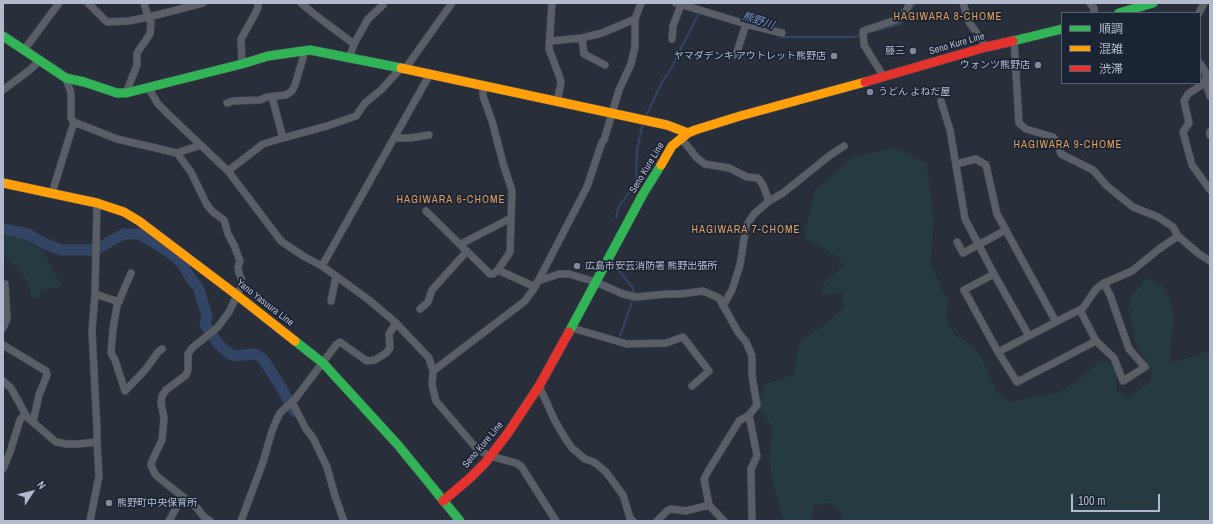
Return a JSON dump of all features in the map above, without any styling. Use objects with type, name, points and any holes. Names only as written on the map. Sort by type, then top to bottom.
[{"type":"main road","points":[[1122,12],[1153,3]]},
{"type":"main road","name":"Seno Kure Line","points":[[443,501],[470,478],[508,433],[539,386],[572,328],[643,194],[672,146],[684,136],[695,130],[740,116],[884,77],[986,47],[1061,29]]},
{"type":"main road","points":[[3,36],[38,61],[66,78],[117,93],[126,93],[268,56],[310,50],[667,125],[684,136]]},
{"type":"main road","name":"Yano Yasuura Line","points":[[3,183],[97,203],[124,212],[139,221],[323,363],[398,445],[460,521]]},
{"type":"street","points":[[24,50],[59,3]]},
{"type":"street","points":[[88,3],[107,22],[129,21],[203,3]]},
{"type":"street","points":[[126,93],[137,64],[137,53],[150,34],[151,23],[144,3]]},
{"type":"street","points":[[242,64],[240,40],[255,14],[258,3]]},
{"type":"street","points":[[301,3],[354,44]]},
{"type":"street","points":[[228,171],[263,144],[327,126],[356,116],[365,103],[403,69],[452,3]]},
{"type":"street","points":[[552,3],[549,49],[561,83],[557,102]]},
{"type":"street","points":[[433,371],[526,301],[537,284],[586,187],[599,149],[604,140],[619,90],[631,64],[635,47],[636,19],[641,3]]},
{"type":"street","points":[[884,77],[864,45],[863,31],[898,19],[906,11],[910,3]]},
{"type":"street","points":[[963,3],[969,22],[986,47]]},
{"type":"street","points":[[1090,3],[1094,8],[1094,12]]},
{"type":"street","points":[[1199,12],[1204,3]]},
{"type":"street","points":[[672,39],[673,26],[678,4],[782,33]]},
{"type":"street","points":[[349,59],[354,44],[368,19],[383,5]]},
{"type":"street","points":[[550,40],[582,38],[602,33],[636,19]]},
{"type":"street","points":[[736,55],[746,24]]},
{"type":"street","points":[[582,38],[584,54],[605,65]]},
{"type":"street","points":[[1014,40],[1019,123],[1026,129],[1053,137],[1057,142],[1061,154],[1093,170],[1108,186],[1133,207],[1158,217],[1173,227],[1178,236],[1199,254],[1210,261]]},
{"type":"street","points":[[227,103],[233,101],[260,100],[286,95],[292,91],[296,85],[305,51]]},
{"type":"street","points":[[3,90],[31,69],[38,61]]},
{"type":"street","points":[[1201,65],[1205,71],[1206,78],[1202,82],[1210,96]]},
{"type":"street","points":[[322,266],[430,74]]},
{"type":"street","points":[[66,78],[71,93],[71,118],[74,122],[118,139],[177,153],[201,145]]},
{"type":"street","points":[[1200,84],[1188,94],[1184,101],[1189,123],[1183,132],[1192,165],[1210,190]]},
{"type":"street","points":[[426,210],[490,274],[493,274],[498,270],[510,252],[512,191],[492,121],[482,96],[483,86]]},
{"type":"street","points":[[148,87],[162,108],[228,171],[281,241],[303,256],[322,266],[369,300],[396,322],[429,358],[433,371],[432,385],[436,401],[477,449],[490,456],[516,463],[521,466],[556,521]]},
{"type":"street","points":[[272,97],[283,138]]},
{"type":"street","points":[[941,101],[950,130],[965,219],[1029,336]]},
{"type":"street","points":[[52,193],[74,122]]},
{"type":"street","points":[[394,138],[410,138],[429,135]]},
{"type":"street","points":[[684,136],[697,158],[705,164],[729,168],[747,177],[758,178],[763,185],[769,201]]},
{"type":"street","points":[[723,306],[732,290],[740,265],[746,226],[754,214],[769,201],[844,146]]},
{"type":"street","points":[[177,153],[191,172],[207,205],[213,212],[224,220],[228,234],[240,261],[238,267],[243,283],[229,312],[218,327],[192,348],[188,354],[188,370],[186,375],[166,390],[161,399],[164,418],[162,440],[151,465],[158,477],[197,508],[204,517],[210,521]]},
{"type":"street","points":[[956,164],[976,159],[986,165],[997,214],[1056,322]]},
{"type":"street","points":[[90,521],[99,476],[96,442],[97,430],[92,331],[95,294],[97,203]]},
{"type":"street","points":[[461,244],[511,218]]},
{"type":"street","points":[[957,242],[963,253],[1006,230]]},
{"type":"street","points":[[998,352],[1080,310],[1096,289],[1104,283],[1132,271],[1178,236]]},
{"type":"street","points":[[420,309],[428,302],[432,290],[467,251]]},
{"type":"street","points":[[498,270],[537,284],[559,274],[569,274],[596,282],[623,294],[636,297],[703,291],[719,298],[738,332],[746,342],[752,356],[752,376],[757,405],[749,416],[739,421],[704,479],[709,505],[724,521]]},
{"type":"street","points":[[131,272],[117,306],[111,353],[115,360],[125,391],[146,369],[158,352],[162,350]]},
{"type":"street","points":[[994,274],[964,290],[998,352],[1017,382],[1096,341]]},
{"type":"street","points":[[331,301],[336,276]]},
{"type":"street","points":[[1080,310],[1096,341],[1114,358],[1123,381],[1145,367],[1129,349],[1110,295],[1104,283]]},
{"type":"street","points":[[3,328],[7,319],[5,284]]},
{"type":"street","points":[[95,294],[119,302]]},
{"type":"street","points":[[241,521],[263,462],[272,430],[277,419],[285,408],[292,402],[336,345],[340,342],[367,361],[375,360],[386,353],[390,348],[389,334],[396,322]]},
{"type":"street","points":[[572,328],[628,344],[666,343],[683,337],[709,371],[692,386]]},
{"type":"street","points":[[3,346],[46,371],[47,375],[39,395],[33,422]]},
{"type":"street","points":[[3,381],[11,388],[27,417],[56,442],[78,444],[96,442]]},
{"type":"street","points":[[539,386],[564,438],[572,448],[585,459],[594,462],[606,472],[623,495],[630,518],[633,521]]},
{"type":"street","points":[[292,402],[327,467],[344,521]]},
{"type":"street","points":[[3,469],[20,420],[25,414]]},
{"type":"street","points":[[749,416],[757,456],[751,469],[752,521]]},
{"type":"street","points":[[169,521],[182,497]]},
{"type":"street","points":[[657,521],[671,509],[686,511],[709,505]]},
{"type":"shaded area","points":[[894,148],[926,163],[934,222],[930,263],[941,288],[948,299],[946,317],[954,334],[970,344],[982,358],[997,393],[1009,402],[1058,393],[1076,382],[1100,361],[1115,365],[1117,391],[1128,398],[1153,379],[1151,369],[1134,340],[1134,330],[1128,310],[1132,294],[1147,278],[1163,286],[1169,297],[1174,316],[1170,348],[1170,363],[1210,350],[1210,521],[843,521],[840,511],[830,503],[814,506],[811,521],[784,521],[774,487],[769,459],[773,429],[757,405],[766,384],[794,375],[799,341],[821,327],[844,307],[842,293],[822,295],[823,283],[844,266],[838,257],[804,237],[815,190],[852,157]]},
{"type":"shaded area","points":[[3,233],[22,236],[41,250],[60,283],[60,287],[41,290],[39,299],[32,298],[27,282],[16,267],[3,256]]},
{"type":"waterway","name":"熊野川","points":[[910,10],[916,3]]},
{"type":"waterway","name":"熊野川","points":[[646,116],[662,82],[672,67],[700,13]]},
{"type":"waterway","name":"熊野川","points":[[779,36],[853,37],[900,24],[905,17]]},
{"type":"waterway","name":"熊野川","points":[[616,217],[619,206],[636,184],[637,149],[643,123]]},
{"type":"waterway","points":[[3,229],[28,234],[43,243],[61,250],[89,250],[100,247],[124,234],[140,234],[169,252],[181,262],[198,287],[207,316],[205,324],[218,344],[230,354],[237,356],[251,354],[257,355],[263,359],[295,412]]},
{"type":"waterway","name":"熊野川","points":[[614,262],[618,270],[633,288],[633,293]]},
{"type":"waterway","name":"熊野川","points":[[620,336],[633,299]]},
{"type":"traffic: fast","points":[[1122,12],[1153,3]]},
{"type":"traffic: fast","points":[[1013,41],[1061,29]]},
{"type":"traffic: fast","points":[[3,36],[66,78],[84,82],[117,93],[126,93],[268,56],[310,50],[401,68]]},
{"type":"traffic: fast","points":[[569,332],[643,194],[661,165]]},
{"type":"traffic: fast","points":[[295,341],[323,363],[398,445],[460,521]]},
{"type":"traffic: slow","points":[[401,68],[667,125],[688,133]]},
{"type":"traffic: slow","points":[[661,165],[672,146],[688,133],[695,130],[740,116],[865,82]]},
{"type":"traffic: slow","points":[[3,183],[97,203],[124,212],[139,221],[295,341]]},
{"type":"traffic: jam","points":[[865,82],[986,47],[1013,41]]},
{"type":"traffic: jam","points":[[443,501],[485,463],[508,433],[539,386],[569,332]]},
{"type":"place","name":"藤三","points":[[913,51]]},
{"type":"place","name":"ヤマダデンキ アウトレット熊野店","points":[[834,56]]},
{"type":"place","name":"ウォンツ熊野店","points":[[1038,65]]},
{"type":"place","name":"うどん よねだ屋","points":[[870,92]]},
{"type":"place","name":"広島市安芸消防署 熊野出張所","points":[[577,266]]},
{"type":"place","name":"熊野町中央保育所","points":[[109,503]]},
{"type":"district","name":"HAGIWARA 8-CHOME","points":[[948,17]]},
{"type":"district","name":"HAGIWARA 9-CHOME","points":[[1068,145]]},
{"type":"district","name":"HAGIWARA 6-CHOME","points":[[451,200]]},
{"type":"district","name":"HAGIWARA 7-CHOME","points":[[746,230]]}]
